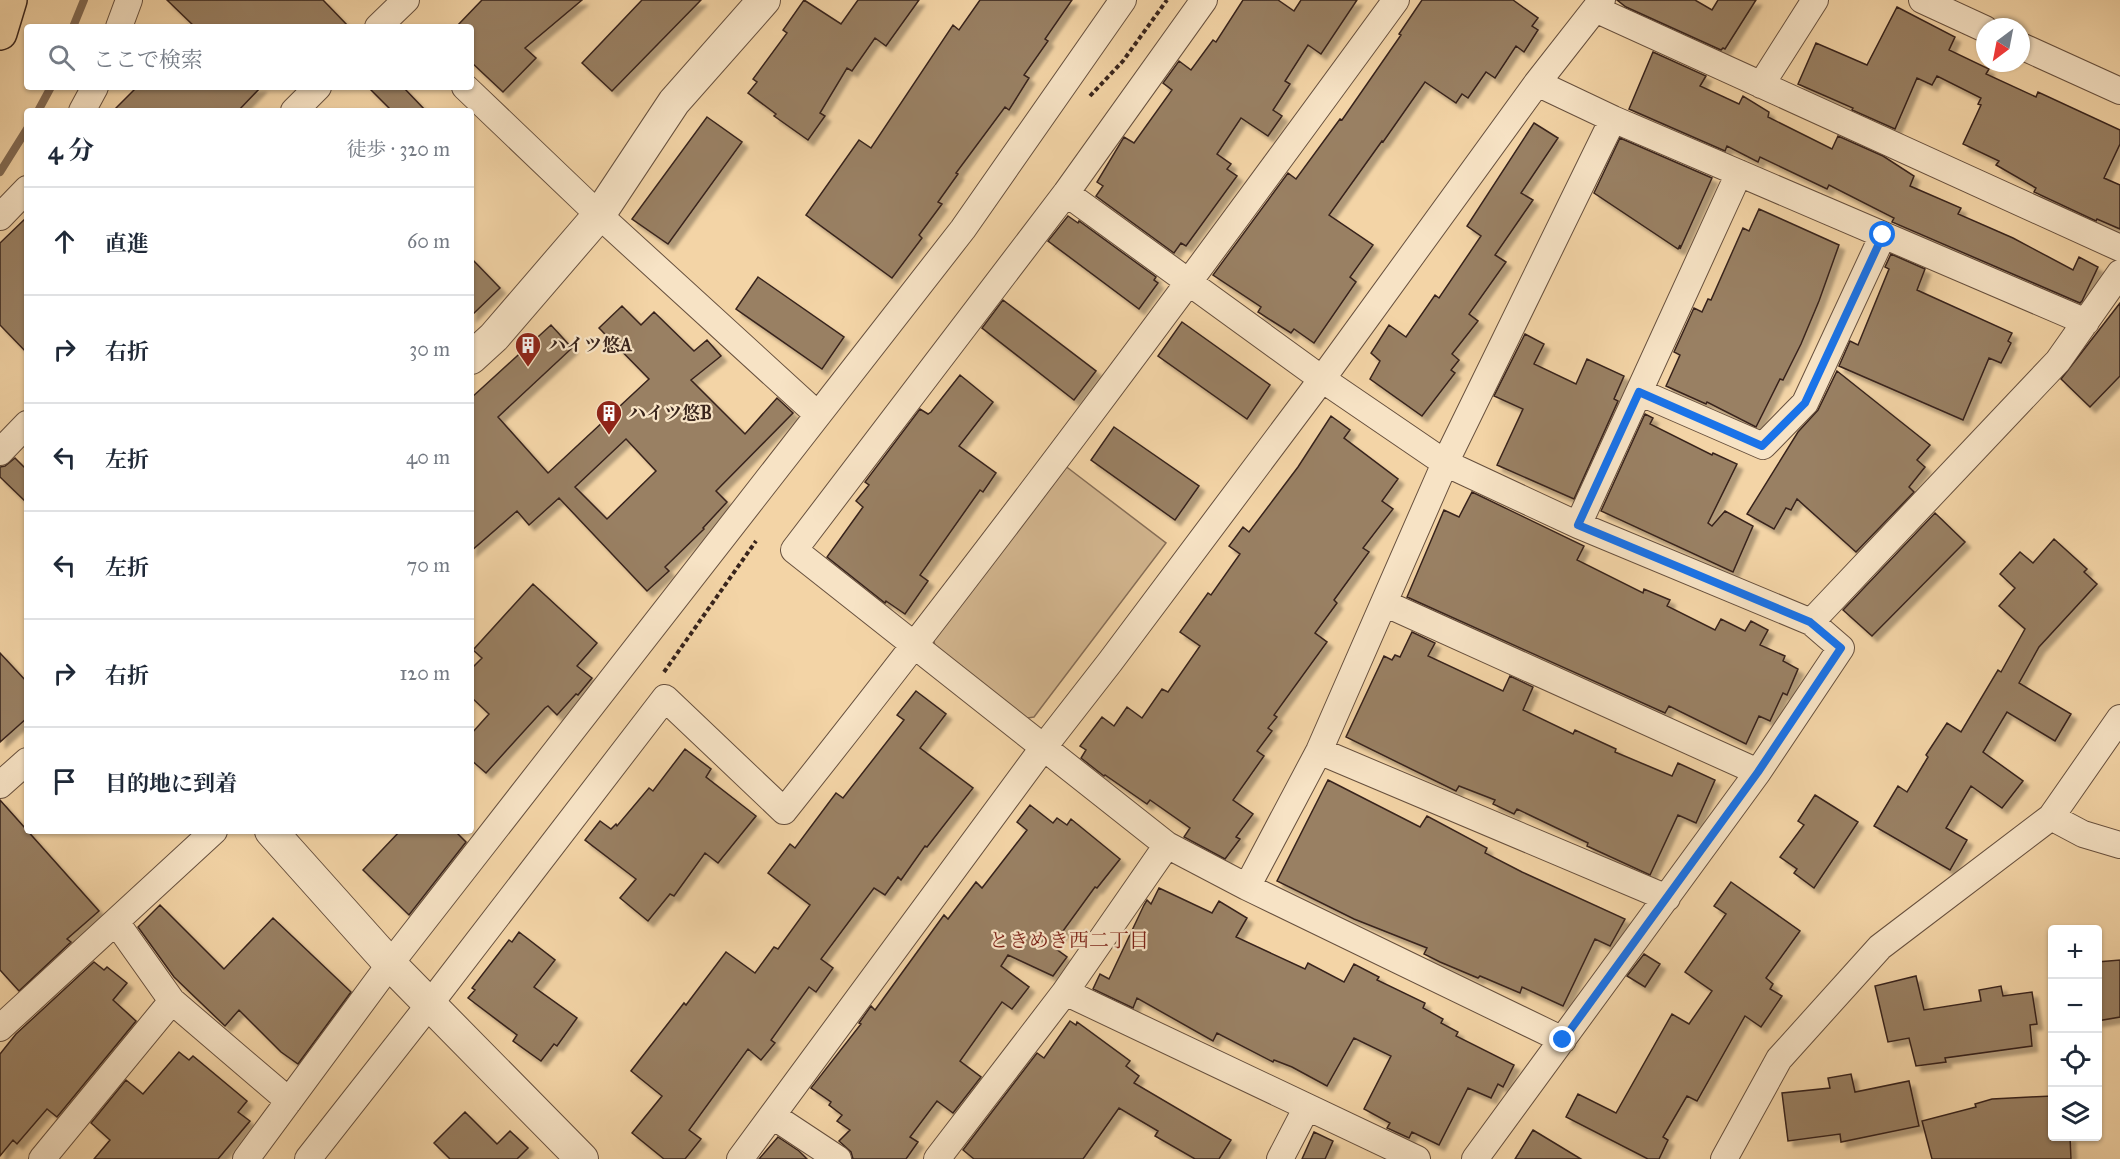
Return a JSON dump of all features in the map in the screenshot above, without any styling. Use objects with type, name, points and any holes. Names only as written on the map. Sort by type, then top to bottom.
[{"type":"highway","points":[[0,33],[9,0]]},
{"type":"street","points":[[120,24],[129,0]]},
{"type":"street","points":[[474,355],[494,337],[599,214],[674,102],[764,0]]},
{"type":"street","points":[[246,1159],[390,964],[963,229],[1123,0]]},
{"type":"street","points":[[1204,0],[1066,193],[794,550],[1167,845],[1246,887],[1563,1040]]},
{"type":"street","points":[[320,1154],[429,1005],[665,699],[784,811],[915,646],[1190,283],[1396,0]]},
{"type":"street","points":[[1761,85],[1815,0]]},
{"type":"street","points":[[1922,0],[1976,25]]},
{"type":"street","points":[[740,1159],[1043,748],[1322,379],[1537,83],[1598,5],[1761,85],[2120,248]]},
{"type":"street","points":[[2030,50],[2120,91]]},
{"type":"street","points":[[1537,83],[1613,119],[2086,322]]},
{"type":"street","points":[[84,108],[93,90]]},
{"type":"street","points":[[297,108],[315,90]]},
{"type":"street","points":[[468,90],[818,415]]},
{"type":"street","points":[[1246,887],[1319,751],[1445,463],[1613,119]]},
{"type":"street","points":[[1578,525],[1739,173]]},
{"type":"street","points":[[0,217],[24,192]]},
{"type":"street","points":[[1066,193],[1322,379],[1445,463],[1578,525],[1810,622],[1841,648],[1758,772],[1475,1159]]},
{"type":"street","points":[[1639,392],[1762,446],[1805,403],[1883,235]]},
{"type":"street","points":[[1810,622],[2058,361],[2120,273]]},
{"type":"street","points":[[0,452],[24,427]]},
{"type":"street","points":[[1384,603],[1758,772]]},
{"type":"street","points":[[1724,1159],[1779,1059],[1880,947],[2051,817],[2120,718]]},
{"type":"street","points":[[1319,751],[1667,898]]},
{"type":"street","points":[[0,785],[24,764]]},
{"type":"street","points":[[2051,817],[2083,834],[2120,845]]},
{"type":"street","points":[[0,1028],[211,834]]},
{"type":"street","points":[[274,834],[390,964],[582,1159]]},
{"type":"street","points":[[937,1159],[1065,992],[1167,845]]},
{"type":"street","points":[[116,922],[172,1001],[289,1101]]},
{"type":"street","points":[[1065,992],[1417,1159]]},
{"type":"street","points":[[42,1159],[172,1001]]},
{"type":"street","points":[[1280,1159],[1307,1107]]},
{"type":"street","points":[[773,1116],[838,1159]]},
{"type":"shaded area","points":[[1064,465],[1166,543],[1034,717],[1021,719],[936,651],[933,637]]},
{"type":"building","points":[[167,0],[323,0],[346,24],[192,24]]},
{"type":"building","points":[[482,0],[582,0],[525,48],[536,58],[503,92],[474,65],[474,24],[459,24]]},
{"type":"building","points":[[642,0],[701,0],[612,91],[582,63]]},
{"type":"building","points":[[804,0],[841,24],[858,0],[919,0],[886,46],[875,38],[852,71],[847,68],[820,113],[825,116],[808,140],[774,116],[776,114],[748,93],[757,82],[753,79],[787,33],[783,30]]},
{"type":"building","points":[[980,0],[1072,0],[1045,39],[1048,41],[1024,75],[1029,78],[1009,110],[1005,107],[956,173],[958,174],[938,202],[942,204],[919,235],[922,238],[892,278],[806,215],[859,140],[871,148],[953,25],[959,30]]},
{"type":"building","points":[[1243,0],[1278,0],[1294,11],[1301,0],[1357,0],[1321,54],[1308,45],[1285,81],[1290,84],[1273,110],[1282,116],[1268,136],[1241,118],[1217,154],[1231,164],[1227,169],[1237,176],[1186,246],[1181,243],[1174,253],[1096,196],[1103,186],[1097,182],[1124,137],[1134,143],[1172,90],[1163,83],[1179,61],[1191,70],[1213,40],[1216,42]]},
{"type":"building","points":[[1422,0],[1513,0],[1538,18],[1532,26],[1538,30],[1524,52],[1516,46],[1495,78],[1486,72],[1468,98],[1462,94],[1456,103],[1425,82],[1329,215],[1373,245],[1350,277],[1356,282],[1314,343],[1294,329],[1291,333],[1258,312],[1261,307],[1213,275],[1288,173],[1296,179],[1340,119],[1342,120],[1401,35],[1399,34]]},
{"type":"building","points":[[1617,0],[1695,0],[1712,10],[1718,0],[1756,0],[1725,49],[1721,50],[1626,7]]},
{"type":"building","points":[[1897,7],[1955,37],[1949,50],[1976,63],[1976,72],[1987,72],[1986,74],[2036,97],[2038,92],[2120,130],[2120,144],[2104,178],[2120,185],[2120,229],[2097,219],[2096,221],[2034,192],[2036,188],[1996,165],[1999,161],[1963,144],[1981,105],[1978,104],[1981,98],[1937,76],[1932,85],[1917,78],[1895,129],[1798,84],[1816,43],[1867,65]]},
{"type":"building","points":[[1653,52],[1706,76],[1700,86],[1739,104],[1743,96],[1769,112],[1768,117],[1832,149],[1838,136],[1883,156],[1914,176],[1910,186],[1961,208],[1958,214],[2013,238],[2073,270],[2079,257],[2098,267],[2082,301],[2080,303],[1892,222],[1894,218],[1829,185],[1827,189],[1760,157],[1758,162],[1727,146],[1725,151],[1629,109]]},
{"type":"building","points":[[134,90],[258,90],[241,108],[116,108]]},
{"type":"building","points":[[371,90],[406,90],[423,108],[389,108]]},
{"type":"building","points":[[707,117],[742,142],[668,244],[632,219]]},
{"type":"building","points":[[1534,123],[1558,138],[1521,193],[1533,200],[1495,255],[1506,262],[1469,314],[1478,321],[1452,354],[1459,360],[1451,370],[1455,373],[1422,416],[1370,379],[1380,361],[1371,353],[1389,325],[1406,337],[1435,295],[1439,298],[1481,236],[1467,226]]},
{"type":"building","points":[[1620,138],[1712,178],[1680,249],[1680,245],[1678,249],[1594,193]]},
{"type":"building","points":[[1759,209],[1839,245],[1801,344],[1756,427],[1707,402],[1706,404],[1666,386],[1680,355],[1674,352],[1694,308],[1702,312],[1708,299],[1711,300],[1743,228],[1749,231]]},
{"type":"building","points":[[1068,216],[1078,223],[1079,221],[1156,277],[1154,280],[1158,283],[1139,309],[1048,241]]},
{"type":"building","points":[[24,220],[24,350],[0,325],[0,243]]},
{"type":"building","points":[[1891,254],[1925,269],[1917,290],[2012,333],[2008,341],[2011,343],[2001,363],[1989,358],[1963,420],[1839,366],[1850,341],[1858,345],[1889,269],[1885,267]]},
{"type":"building","points":[[474,261],[500,288],[474,313]]},
{"type":"building","points":[[758,277],[844,337],[822,369],[736,309]]},
{"type":"building","points":[[1003,300],[1096,371],[1074,400],[982,328]]},
{"type":"building","points":[[2120,303],[2120,376],[2090,407],[2061,379]]},
{"type":"building","points":[[622,306],[641,325],[654,312],[694,351],[707,340],[721,356],[691,380],[745,434],[777,398],[793,413],[716,491],[727,502],[704,529],[665,567],[669,571],[647,591],[559,498],[529,525],[517,511],[474,548],[474,395],[551,325],[572,348],[498,417],[548,473],[649,379],[599,328]],"holes":[[[626,439],[656,471],[607,519],[575,487]]]},
{"type":"building","points":[[1182,322],[1270,385],[1247,419],[1158,356]]},
{"type":"building","points":[[1525,334],[1544,344],[1534,364],[1576,384],[1587,359],[1624,376],[1614,399],[1618,401],[1574,499],[1497,465],[1523,409],[1494,396]]},
{"type":"building","points":[[1837,371],[1930,445],[1917,460],[1925,467],[1909,487],[1914,492],[1856,552],[1797,499],[1791,510],[1786,508],[1774,529],[1747,514],[1798,432],[1818,410]]},
{"type":"building","points":[[960,375],[993,402],[959,446],[996,473],[983,492],[980,490],[920,575],[928,581],[905,614],[886,601],[885,603],[827,557],[863,507],[856,501],[869,485],[865,482],[920,409],[928,414],[931,412]]},
{"type":"building","points":[[1645,414],[1653,418],[1650,424],[1712,455],[1713,453],[1737,464],[1708,523],[1712,526],[1725,511],[1753,526],[1733,572],[1601,511]]},
{"type":"building","points":[[1331,416],[1350,430],[1344,438],[1398,479],[1382,501],[1393,509],[1363,548],[1369,552],[1334,600],[1337,603],[1315,633],[1327,642],[1274,715],[1277,717],[1268,728],[1272,731],[1257,751],[1264,756],[1233,800],[1253,814],[1236,837],[1240,839],[1225,859],[1184,837],[1190,828],[1150,800],[1147,804],[1104,776],[1081,758],[1086,750],[1080,746],[1102,717],[1114,726],[1127,707],[1142,718],[1162,689],[1168,692],[1200,646],[1180,632],[1208,593],[1211,595],[1240,554],[1229,546],[1243,527],[1249,532],[1298,467]]},
{"type":"building","points":[[1114,427],[1199,486],[1175,520],[1091,460]]},
{"type":"building","points":[[15,458],[24,467],[24,500],[0,477],[0,467]]},
{"type":"building","points":[[1472,492],[1584,546],[1577,560],[1643,593],[1644,589],[1670,600],[1667,606],[1715,630],[1721,619],[1745,631],[1751,621],[1768,630],[1760,645],[1785,656],[1783,661],[1798,669],[1787,695],[1783,693],[1770,721],[1759,716],[1746,744],[1669,706],[1665,713],[1407,597],[1444,510],[1459,517]]},
{"type":"building","points":[[1935,513],[1965,542],[1872,636],[1843,610]]},
{"type":"building","points":[[2054,539],[2087,569],[2084,572],[2097,584],[2039,647],[2019,683],[2071,714],[2055,741],[2007,712],[1983,752],[2023,781],[2002,808],[1971,786],[1946,828],[1967,840],[1950,870],[1874,826],[1898,786],[1907,792],[1928,757],[1926,755],[1947,723],[1961,732],[1998,670],[2001,672],[2025,629],[1999,606],[2015,588],[2000,574],[2020,552],[2033,563]]},
{"type":"building","points":[[533,584],[597,643],[577,666],[592,678],[578,695],[576,694],[557,715],[548,706],[545,708],[486,773],[474,763],[474,731],[489,714],[474,700],[474,666],[482,658],[474,649]]},
{"type":"building","points":[[1412,632],[1435,643],[1428,656],[1503,691],[1510,676],[1533,687],[1523,710],[1573,734],[1575,730],[1616,749],[1615,752],[1672,776],[1678,763],[1715,780],[1696,823],[1678,815],[1650,875],[1587,846],[1588,843],[1517,809],[1514,814],[1493,804],[1495,800],[1459,786],[1456,791],[1346,737],[1384,656],[1392,660],[1395,655],[1400,657]]},
{"type":"building","points":[[0,653],[24,679],[24,721],[0,742]]},
{"type":"building","points":[[916,691],[946,714],[920,748],[973,788],[927,847],[925,846],[901,880],[898,877],[885,895],[874,888],[821,959],[833,968],[816,992],[809,987],[771,1040],[775,1043],[761,1060],[748,1049],[689,1130],[701,1139],[685,1159],[664,1159],[632,1133],[662,1096],[631,1071],[684,1003],[686,1005],[726,952],[755,973],[774,947],[778,949],[810,905],[768,873],[790,844],[795,848],[836,793],[843,798],[904,720],[897,715]]},
{"type":"building","points":[[685,749],[711,769],[706,777],[756,816],[718,863],[705,853],[674,896],[670,894],[648,921],[620,898],[636,879],[585,840],[600,821],[611,829],[616,824],[617,826],[649,788],[653,791]]},
{"type":"building","points":[[1328,780],[1420,827],[1427,816],[1487,848],[1485,853],[1625,919],[1610,946],[1595,939],[1563,1006],[1522,987],[1520,993],[1440,962],[1424,954],[1427,948],[1354,919],[1277,881]]},
{"type":"building","points":[[1815,795],[1858,822],[1814,888],[1794,873],[1797,869],[1780,857],[1804,825],[1798,821]]},
{"type":"building","points":[[0,800],[24,827],[24,834],[30,834],[99,911],[67,939],[71,942],[19,991],[0,970]]},
{"type":"building","points":[[1030,805],[1053,823],[1057,818],[1067,825],[1071,819],[1120,859],[1097,888],[1095,887],[1052,946],[1067,957],[1053,976],[1008,955],[1001,966],[1029,987],[1012,1009],[1002,1002],[960,1061],[981,1077],[953,1113],[937,1101],[910,1137],[918,1142],[906,1159],[853,1159],[851,1152],[839,1141],[850,1130],[837,1121],[842,1115],[829,1105],[831,1102],[811,1088],[861,1024],[859,1023],[871,1006],[875,1010],[944,915],[948,919],[976,882],[982,888],[1027,830],[1017,822]]},
{"type":"building","points":[[397,834],[458,834],[466,842],[409,915],[363,870]]},
{"type":"building","points":[[1731,882],[1800,931],[1766,978],[1773,984],[1770,989],[1782,996],[1761,1027],[1745,1016],[1697,1101],[1687,1096],[1663,1137],[1668,1140],[1659,1159],[1648,1159],[1566,1117],[1578,1094],[1616,1113],[1672,1014],[1689,1024],[1712,991],[1685,972],[1726,914],[1714,906]]},
{"type":"building","points":[[1159,888],[1212,913],[1219,901],[1247,918],[1236,937],[1305,969],[1308,963],[1344,982],[1354,964],[1379,977],[1377,980],[1425,1003],[1423,1008],[1443,1019],[1441,1023],[1458,1032],[1456,1036],[1514,1065],[1503,1087],[1498,1084],[1491,1098],[1468,1088],[1439,1145],[1412,1132],[1409,1138],[1387,1128],[1390,1123],[1364,1109],[1391,1056],[1354,1038],[1327,1086],[1292,1067],[1274,1060],[1273,1062],[1217,1033],[1213,1041],[1137,998],[1133,1008],[1093,989],[1100,974],[1109,979],[1144,905],[1147,900],[1151,904]]},
{"type":"building","points":[[160,905],[224,969],[273,918],[351,992],[298,1064],[281,1052],[239,1010],[225,1026],[174,977],[138,927]]},
{"type":"building","points":[[519,932],[555,960],[534,987],[577,1018],[557,1046],[554,1044],[541,1061],[513,1041],[517,1035],[468,998],[475,990],[472,988],[509,940],[512,942]]},
{"type":"building","points":[[1644,954],[1660,964],[1645,987],[1627,976]]},
{"type":"building","points":[[2120,960],[2120,1017],[2102,1020],[2102,979],[2102,962]]},
{"type":"building","points":[[94,962],[104,970],[107,967],[127,983],[113,1000],[136,1021],[57,1117],[47,1109],[17,1144],[13,1140],[0,1156],[0,1054],[16,1034]]},
{"type":"building","points":[[1916,976],[1924,1010],[1981,1001],[1979,990],[2001,986],[2003,996],[2032,992],[2037,1024],[2030,1025],[2032,1046],[1945,1058],[1946,1062],[1916,1066],[1909,1038],[1888,1042],[1875,986]]},
{"type":"building","points":[[1070,1021],[1076,1025],[1077,1022],[1130,1061],[1126,1066],[1139,1076],[1134,1083],[1231,1140],[1219,1159],[1195,1159],[1155,1136],[1158,1131],[1119,1108],[1083,1159],[974,1159],[963,1150],[1037,1053],[1044,1058]]},
{"type":"building","points":[[179,1052],[189,1060],[193,1056],[247,1101],[238,1112],[250,1121],[218,1159],[94,1159],[110,1140],[91,1123],[126,1080],[143,1094]]},
{"type":"building","points":[[1851,1074],[1855,1092],[1909,1081],[1919,1126],[1841,1142],[1840,1134],[1788,1141],[1782,1093],[1830,1088],[1828,1078]]},
{"type":"building","points":[[2048,1096],[2048,1141],[2070,1141],[2071,1159],[1932,1159],[1922,1121],[1976,1107],[1975,1104],[1992,1099]]},
{"type":"building","points":[[465,1112],[497,1144],[510,1131],[528,1148],[517,1159],[450,1159],[434,1143]]},
{"type":"building","points":[[1533,1130],[1581,1159],[1515,1159]]},
{"type":"building","points":[[1314,1132],[1333,1141],[1325,1159],[1302,1159]]},
{"type":"building","points":[[778,1137],[799,1151],[807,1159],[759,1159]]},
{"type":"waterway","points":[[74,24],[84,0]]},
{"type":"waterway","points":[[40,108],[49,90]]},
{"type":"waterway","points":[[0,172],[24,134]]},
{"type":"place","name":"ハイツ悠A","points":[[528,368]]},
{"type":"place","name":"ハイツ悠B","points":[[609,436]]},
{"type":"district","name":"ときめき西二丁目","points":[[1069,940]]},
{"type":"route","points":[[1563,1040],[1758,772],[1841,648],[1810,622],[1578,525],[1639,392],[1762,446],[1805,403],[1883,235]]}]
